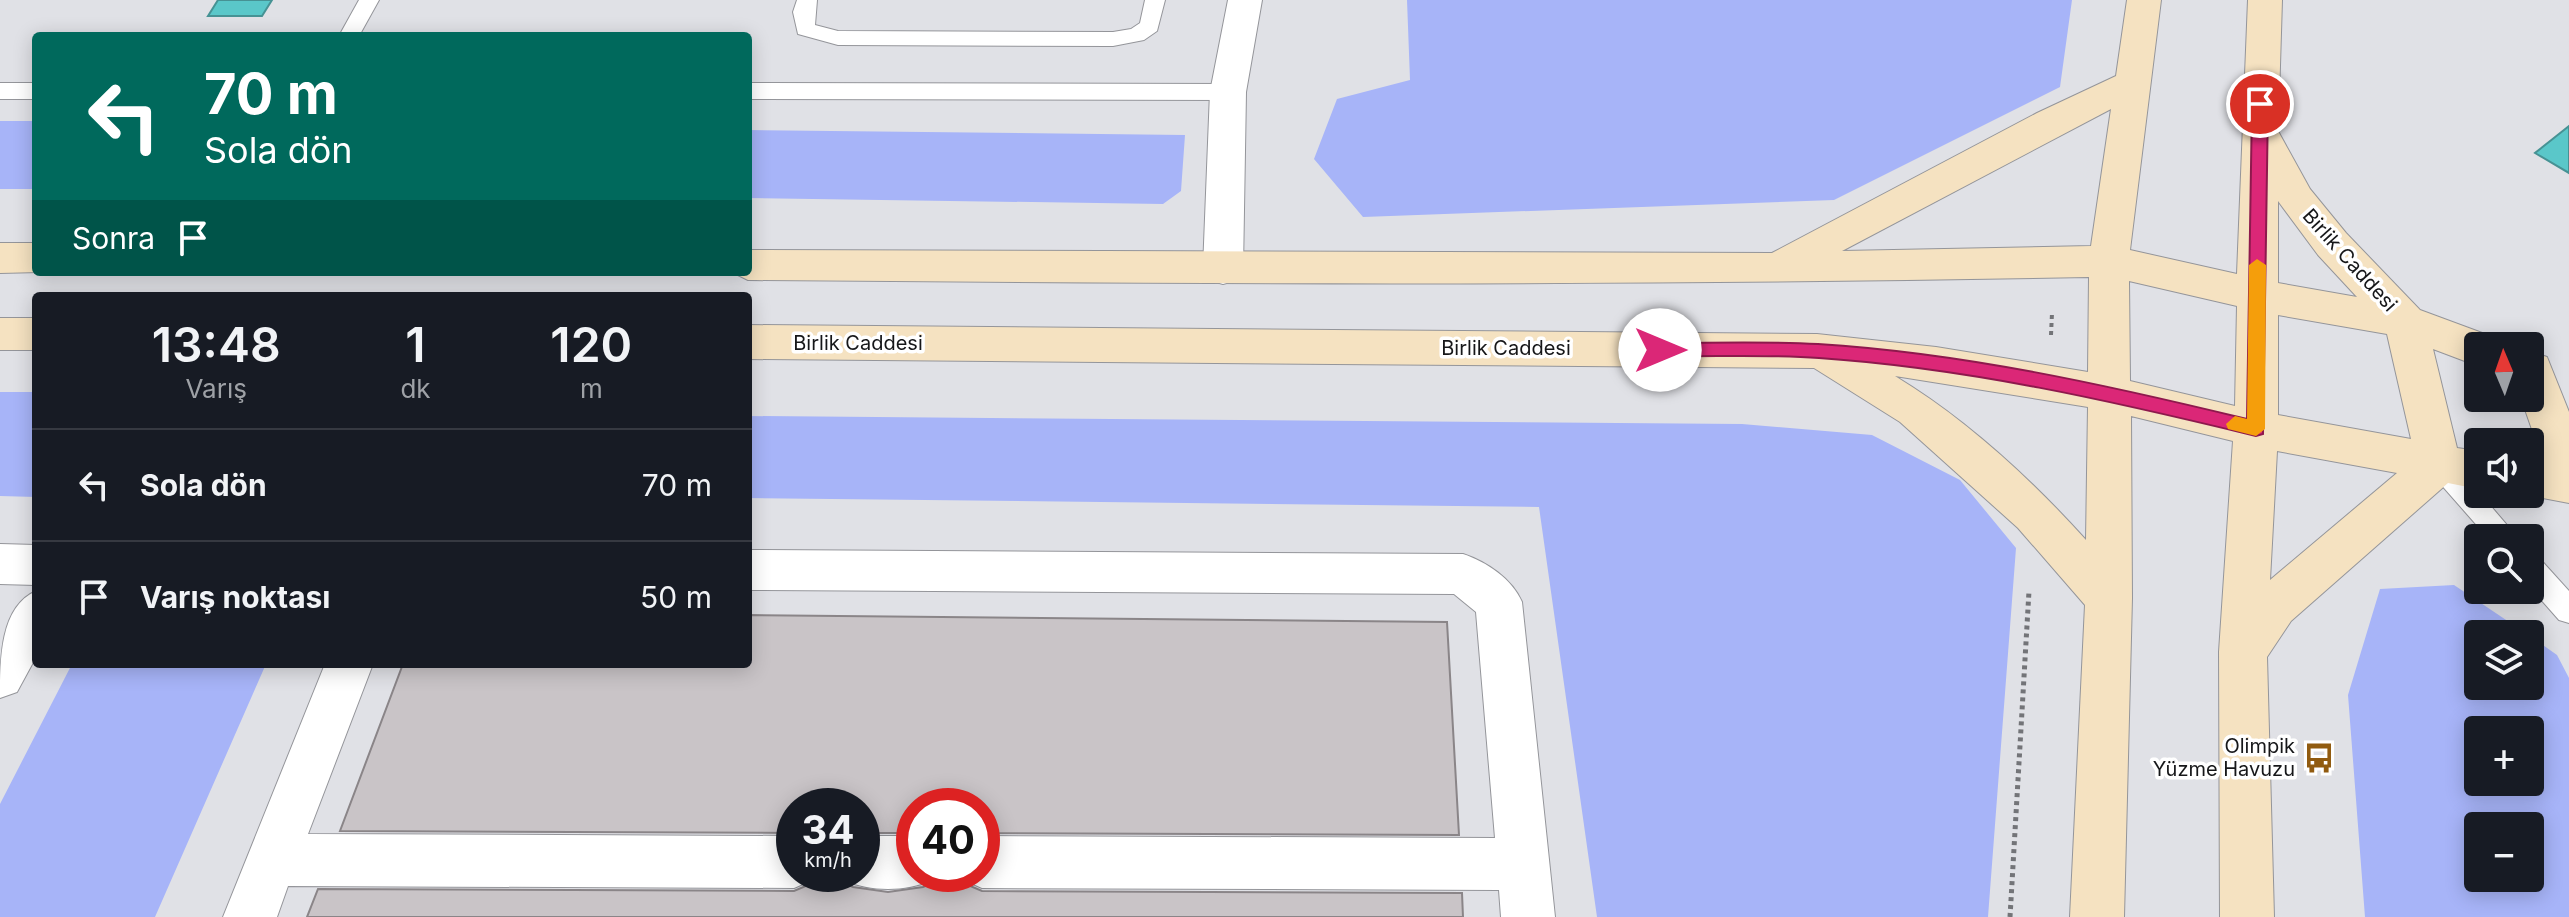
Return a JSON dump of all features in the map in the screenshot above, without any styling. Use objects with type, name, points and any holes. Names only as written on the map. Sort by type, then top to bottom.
[{"type":"street","points":[[1223,269],[1228,92],[1245,0]]},
{"type":"street","points":[[2097,917],[2109,598],[2109,261],[2144,0]]},
{"type":"street","points":[[2247,917],[2243,652],[2256,429],[2259,130],[2265,0]]},
{"type":"street","points":[[1777,268],[2050,122],[2133,83]]},
{"type":"street","name":"Birlik Caddesi","points":[[2259,130],[2296,199],[2332,244],[2405,321],[2464,344]]},
{"type":"street","points":[[0,258],[32,258]]},
{"type":"street","points":[[752,265],[1223,269],[1777,268],[2109,261],[2405,321],[2459,467],[2274,606],[2243,652]]},
{"type":"street","points":[[0,334],[32,334]]},
{"type":"street","name":"Birlik Caddesi","points":[[752,342],[1817,351],[1936,364],[2107,393],[2256,429],[2459,467]]},
{"type":"street","points":[[1817,351],[1915,410],[2034,514],[2109,598]]},
{"type":"street","points":[[2544,373],[2569,473]]},
{"type":"street","points":[[2544,480],[2569,484]]},
{"type":"street","points":[[0,564],[32,565]]},
{"type":"street","points":[[752,570],[1463,574],[1499,602],[1528,917]]},
{"type":"street","points":[[0,676],[32,619]]},
{"type":"street","points":[[250,917],[347,668]]},
{"type":"street","points":[[272,860],[776,862]]},
{"type":"street","points":[[1000,862],[1523,864]]},
{"type":"lane","points":[[351,32],[369,0]]},
{"type":"lane","points":[[807,0],[803,12],[805,29],[838,38],[1113,39],[1137,35],[1150,26],[1155,0]]},
{"type":"lane","points":[[0,91],[32,91]]},
{"type":"lane","points":[[752,91],[1228,92]]},
{"type":"lane","points":[[2459,467],[2496,524]]},
{"type":"lane","points":[[2544,583],[2569,611]]},
{"type":"shaded area","points":[[218,0],[272,0],[262,16],[208,16]]},
{"type":"shaded area","points":[[1407,0],[2072,0],[2060,87],[1834,200],[1363,217],[1314,159],[1337,99],[1410,80]]},
{"type":"shaded area","points":[[0,121],[32,121],[32,189],[0,189]]},
{"type":"shaded area","points":[[2569,126],[2569,173],[2535,153]]},
{"type":"shaded area","points":[[752,130],[1185,135],[1181,191],[1163,204],[752,198]]},
{"type":"shaded area","points":[[0,392],[32,392],[32,497],[0,496]]},
{"type":"shaded area","points":[[752,416],[1742,424],[1872,435],[1960,480],[2016,548],[1988,917],[1597,917],[1539,507],[752,498]]},
{"type":"shaded area","points":[[2454,585],[2464,592],[2464,604],[2482,604],[2506,620],[2464,620],[2464,700],[2544,700],[2544,646],[2557,655],[2569,678],[2569,917],[2365,917],[2348,695],[2380,589]]},
{"type":"shaded area","points":[[70,668],[264,668],[155,917],[0,917],[0,804]]},
{"type":"building","points":[[752,615],[1447,622],[1459,835],[1000,833],[1000,788],[896,788],[896,833],[880,833],[880,788],[776,788],[776,833],[340,831],[401,668],[752,668]]},
{"type":"building","points":[[318,889],[1462,893],[1463,917],[307,917]]},
{"type":"slow traffic","points":[[2235,424],[2256,429],[2257,265]]},
{"type":"place","name":"Olimpik Yüzme Havuzu","points":[[2319,758]]},
{"type":"route","points":[[1660,350],[1817,351],[1936,364],[2107,393],[2256,429],[2260,104]]}]
